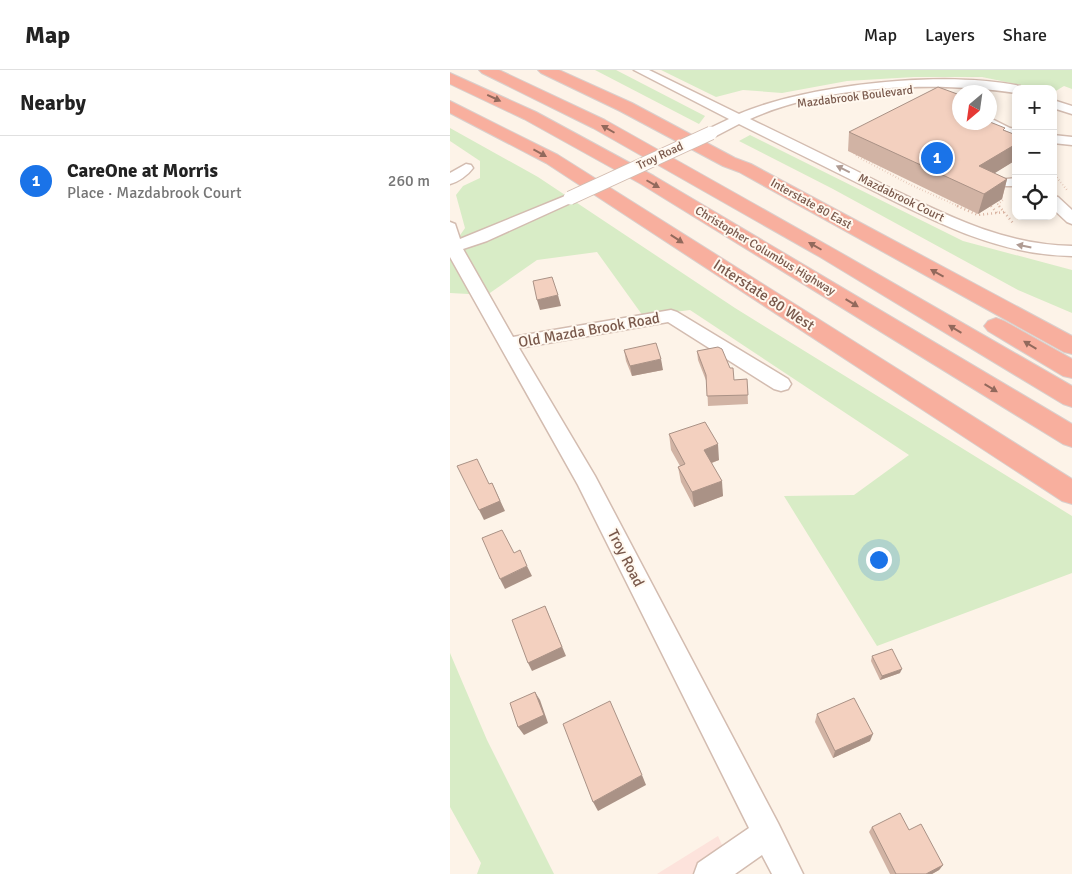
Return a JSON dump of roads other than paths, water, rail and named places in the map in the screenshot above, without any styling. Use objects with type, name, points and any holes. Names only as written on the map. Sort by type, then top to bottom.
[{"type":"highway","name":"Christopher Columbus Highway","points":[[487,70],[559,103],[608,129],[827,253],[1072,398]]},
{"type":"highway","name":"Interstate 80 East","points":[[546,70],[634,112],[729,162],[745,168],[1072,346]]},
{"type":"highway","name":"Christopher Columbus Highway","points":[[450,78],[528,114],[574,138],[718,222],[1072,437]]},
{"type":"highway","name":"Interstate 80 West","points":[[450,106],[552,159],[1072,493]]},
{"type":"highway","points":[[729,162],[738,172],[1072,370]]},
{"type":"highway","points":[[739,279],[885,362],[1072,474]]},
{"type":"street","points":[[640,70],[738,119]]},
{"type":"street","name":"Mazdabrook Boulevard","points":[[738,119],[801,97],[888,86],[946,82],[1012,89]]},
{"type":"street","name":"Mazdabrook Boulevard","points":[[738,119],[801,102],[904,90],[971,90],[1012,95]]},
{"type":"street","name":"Troy Road","points":[[738,119],[481,238],[451,241],[587,482],[788,874]]},
{"type":"street","name":"Mazdabrook Court","points":[[738,119],[750,123],[955,225],[979,235],[1025,247],[1072,251]]},
{"type":"street","points":[[984,130],[985,135],[997,136],[1012,132]]},
{"type":"street","points":[[1057,139],[1071,139]]},
{"type":"street","points":[[450,180],[466,168]]},
{"type":"street","points":[[1057,204],[1072,219]]},
{"type":"street","name":"Old Mazda Brook Road","points":[[508,344],[671,316],[781,384]]},
{"type":"street","points":[[709,874],[768,833]]},
{"type":"place","name":"CareOne at Morris","points":[[937,158]]}]
